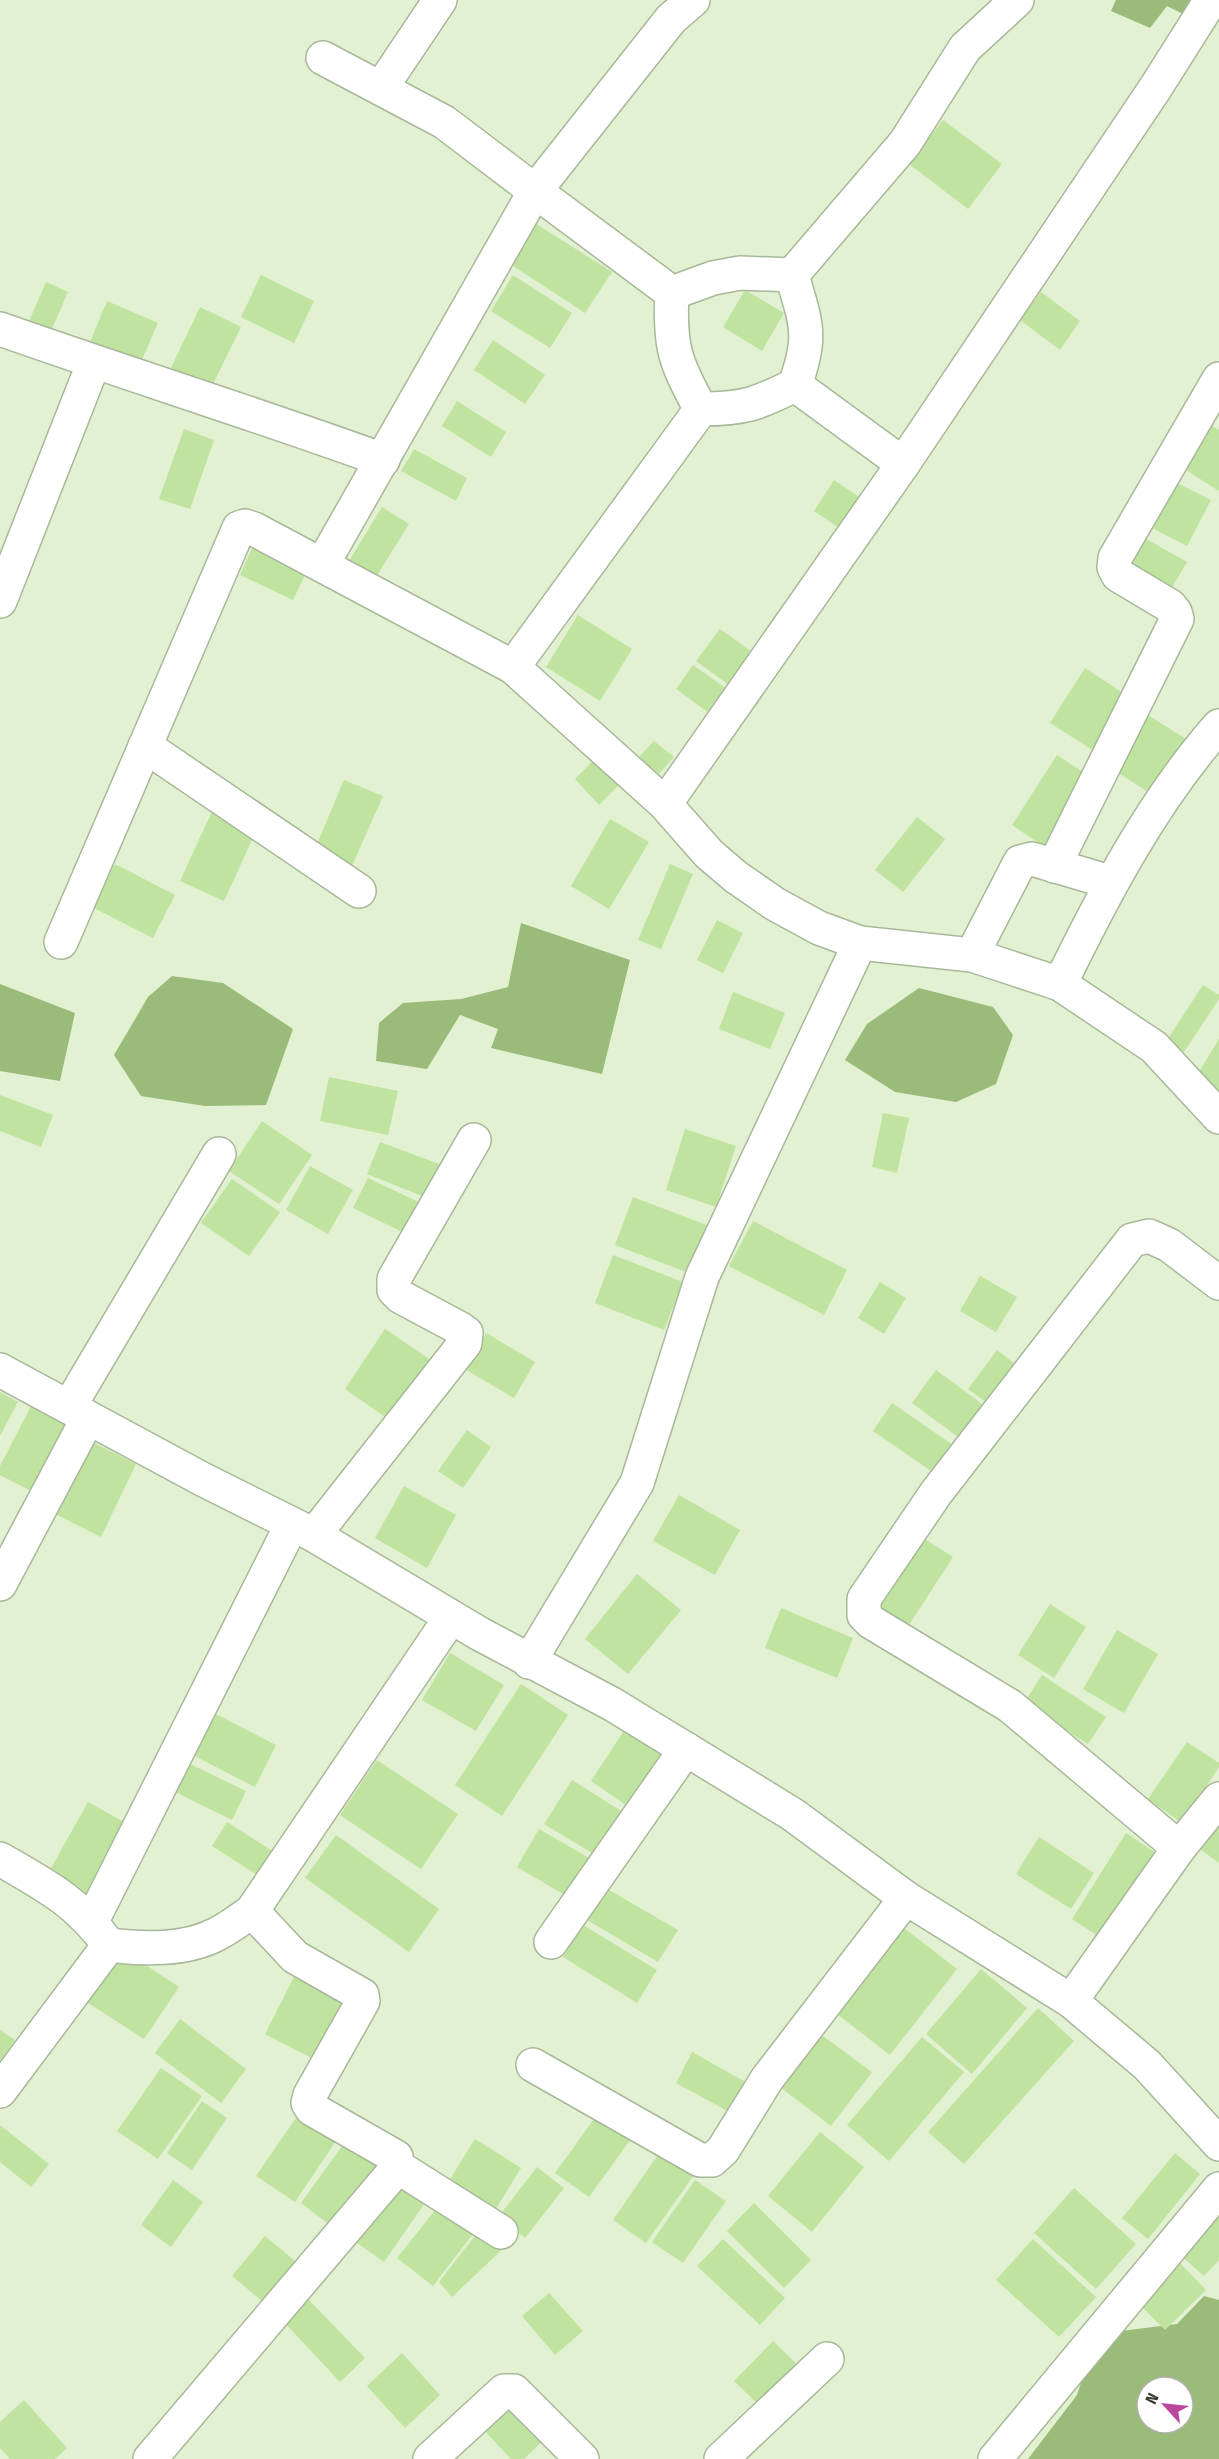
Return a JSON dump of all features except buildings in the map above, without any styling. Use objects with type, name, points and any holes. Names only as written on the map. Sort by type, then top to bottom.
[{"type":"street","points":[[381,88],[440,0]]},
{"type":"street","points":[[322,565],[535,191],[671,19],[693,0]]},
{"type":"street","points":[[792,275],[905,143],[965,48],[1017,0]]},
{"type":"street","points":[[665,804],[903,464],[1156,87],[1211,0]]},
{"type":"street","points":[[323,58],[465,136],[672,293]]},
{"type":"street","points":[[672,293],[713,278],[740,273],[792,275]]},
{"type":"street","points":[[701,409],[733,409],[755,405],[795,385],[806,355],[807,326],[792,275]]},
{"type":"street","points":[[672,293],[670,328],[673,349],[680,372],[701,409]]},
{"type":"street","points":[[0,329],[187,394],[238,407],[383,460]]},
{"type":"street","points":[[0,601],[94,362]]},
{"type":"street","points":[[1054,866],[1177,620],[1176,612],[1170,606],[1118,575],[1114,567],[1115,558],[1219,379]]},
{"type":"street","points":[[795,385],[903,464]]},
{"type":"street","points":[[513,667],[701,409]]},
{"type":"street","points":[[60,942],[239,528],[245,526],[513,667],[665,804],[709,854],[736,878],[775,904],[819,928],[860,943],[972,955],[1060,984],[1154,1047],[1219,1117]]},
{"type":"street","points":[[1060,984],[1110,882],[1196,752],[1219,726]]},
{"type":"street","points":[[145,747],[359,891]]},
{"type":"street","points":[[972,955],[1020,862],[1032,859],[1110,882]]},
{"type":"street","points":[[528,1662],[637,1483],[702,1277],[860,943]]},
{"type":"street","points":[[0,2091],[101,1933],[303,1530],[465,1343],[466,1334],[459,1328],[401,1297],[394,1290],[394,1279],[474,1140]]},
{"type":"street","points":[[0,1584],[79,1412],[219,1154]]},
{"type":"street","points":[[1179,1848],[1010,1706],[871,1622],[864,1615],[863,1608],[864,1599],[936,1493],[1132,1240],[1149,1236],[1168,1245],[1219,1283]]},
{"type":"street","points":[[0,1370],[303,1530],[528,1662],[612,1704],[792,1814],[906,1898],[1071,2001],[1147,2065],[1219,2144]]},
{"type":"street","points":[[0,1859],[65,1897],[101,1933],[133,1948],[184,1945],[215,1935],[252,1911],[451,1617]]},
{"type":"street","points":[[551,1942],[686,1749]]},
{"type":"street","points":[[1071,2001],[1179,1848],[1219,1799]]},
{"type":"street","points":[[533,2065],[700,2160],[711,2160],[723,2150],[767,2079],[906,1898]]},
{"type":"street","points":[[252,1911],[295,1958],[362,1995],[363,2001],[308,2103],[312,2109],[396,2157],[398,2167],[501,2232]]},
{"type":"street","points":[[150,2459],[398,2167]]},
{"type":"street","points":[[995,2459],[1219,2189]]},
{"type":"street","points":[[721,2459],[827,2359]]},
{"type":"street","points":[[430,2459],[504,2391],[514,2391],[582,2459]]},
{"type":"shaded area","points":[[1116,0],[1193,0],[1183,14],[1167,6],[1150,28],[1111,11]]},
{"type":"shaded area","points":[[521,923],[630,960],[602,1074],[491,1048],[498,1029],[460,1015],[427,1069],[376,1061],[379,1023],[403,1003],[461,999],[508,987]]},
{"type":"shaded area","points":[[172,976],[223,983],[293,1029],[266,1105],[205,1106],[141,1096],[114,1055],[148,997]]},
{"type":"shaded area","points":[[0,984],[75,1013],[60,1081],[0,1071]]},
{"type":"shaded area","points":[[919,988],[993,1007],[1013,1035],[996,1084],[956,1102],[895,1092],[845,1060],[867,1024]]},
{"type":"shaded area","points":[[1204,2296],[1219,2300],[1219,2459],[1028,2459],[1077,2395],[1097,2334],[1177,2324]]}]
